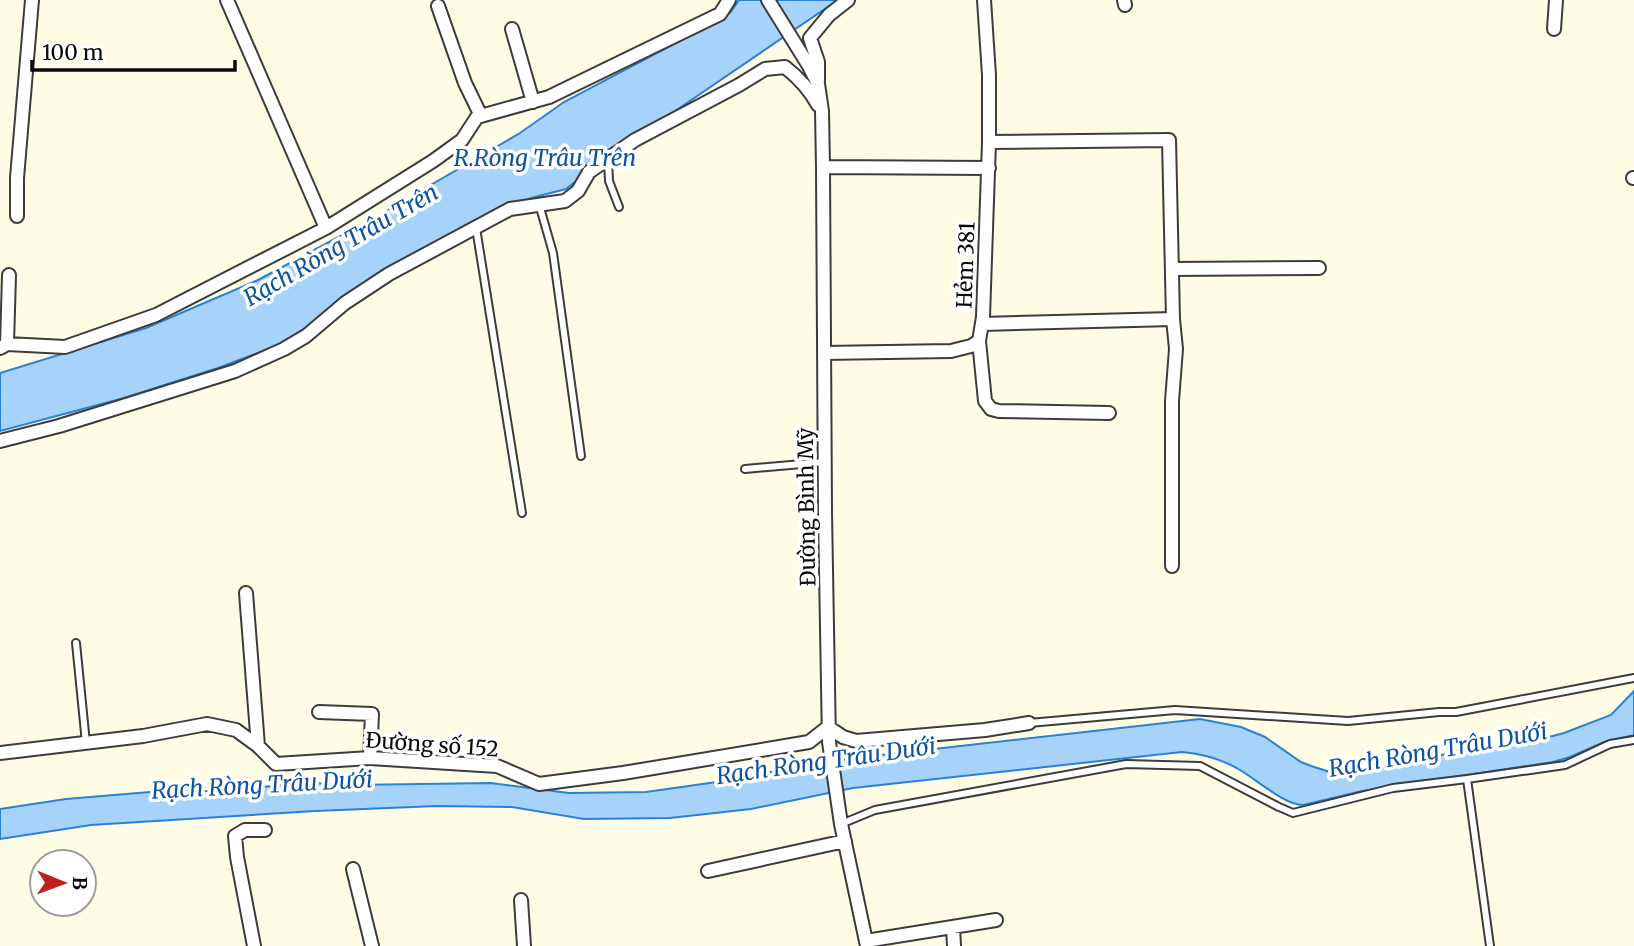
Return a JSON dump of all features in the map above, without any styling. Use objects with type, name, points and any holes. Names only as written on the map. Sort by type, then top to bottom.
[{"type":"street","points":[[17,216],[18,165],[32,0]]},
{"type":"street","points":[[227,0],[327,228]]},
{"type":"street","points":[[9,275],[4,346],[65,346],[156,315],[327,228],[462,140],[477,117],[549,97],[720,14],[729,0]]},
{"type":"street","name":"Đường Bình Mỹ","points":[[768,0],[818,84],[821,111],[828,727],[841,824],[866,944]]},
{"type":"street","points":[[818,84],[818,62],[810,38],[829,15],[848,0]]},
{"type":"street","name":"Hẻm 381","points":[[984,0],[989,75],[989,168],[979,341],[985,401],[990,409],[999,411],[1109,413]]},
{"type":"street","points":[[1554,29],[1556,0]]},
{"type":"street","points":[[438,6],[465,83],[481,116]]},
{"type":"street","points":[[512,29],[533,102]]},
{"type":"street","points":[[0,441],[59,426],[235,372],[284,349],[306,336],[345,303],[389,274],[510,209],[565,201],[578,191],[589,172],[635,140],[765,69],[785,67],[813,96],[821,111]]},
{"type":"street","points":[[989,142],[1169,140],[1176,349],[1172,401],[1172,566]]},
{"type":"street","points":[[823,167],[989,168]]},
{"type":"street","points":[[1172,269],[1319,268]]},
{"type":"street","points":[[982,324],[1173,319]]},
{"type":"street","points":[[824,353],[951,351],[979,341]]},
{"type":"street","points":[[246,593],[258,746]]},
{"type":"street","points":[[319,712],[372,714],[370,758]]},
{"type":"street","points":[[828,727],[843,737],[856,741],[985,730],[1029,723]]},
{"type":"street","name":"Đường số 152","points":[[0,753],[143,736],[207,724],[236,730],[276,764],[370,758],[497,766],[539,784],[623,773],[809,741],[828,727]]},
{"type":"street","points":[[254,946],[235,836],[245,830],[265,830]]},
{"type":"street","points":[[708,871],[845,841]]},
{"type":"street","points":[[353,869],[372,946]]},
{"type":"street","points":[[521,900],[524,946]]},
{"type":"street","points":[[866,944],[996,920]]},
{"type":"street","points":[[953,927],[954,946]]},
{"type":"lane","points":[[608,158],[609,181],[619,207]]},
{"type":"lane","points":[[539,204],[553,253],[581,456]]},
{"type":"lane","points":[[476,228],[522,513]]},
{"type":"lane","points":[[746,469],[825,462]]},
{"type":"lane","points":[[76,643],[86,743]]},
{"type":"lane","points":[[1029,723],[1175,710],[1348,720],[1456,712],[1634,678]]},
{"type":"lane","points":[[841,824],[875,810],[1126,764],[1200,766],[1293,813],[1393,788],[1565,765],[1610,744],[1634,740]]},
{"type":"lane","points":[[1467,779],[1490,946]]},
{"type":"water","name":"R.Ròng Trâu Trên","points":[[739,0],[838,0],[662,120],[607,151],[584,168],[576,181],[566,189],[503,209],[361,285],[287,342],[218,368],[124,398],[0,431],[0,373],[146,328],[258,280],[374,218],[520,133],[564,102],[712,24],[730,13]]},
{"type":"water","points":[[1634,691],[1634,735],[1604,742],[1553,762],[1362,791],[1303,805],[1280,797],[1226,763],[1182,752],[853,788],[751,809],[670,818],[584,819],[512,807],[437,806],[91,825],[0,839],[0,809],[66,799],[313,783],[491,783],[569,793],[646,792],[854,758],[1200,719],[1241,727],[1265,737],[1301,762],[1314,767],[1344,774],[1361,773],[1459,751],[1530,742],[1564,733],[1611,715]]},
{"type":"water label","name":"Rạch Ròng Trâu Trên","points":[[341,245]]},
{"type":"water label","name":"Rạch Ròng Trâu Dưới","points":[[1438,750]]},
{"type":"water label","name":"Rạch Ròng Trâu Dưới","points":[[826,761]]},
{"type":"water label","name":"Rạch Ròng Trâu Dưới","points":[[262,785]]}]
